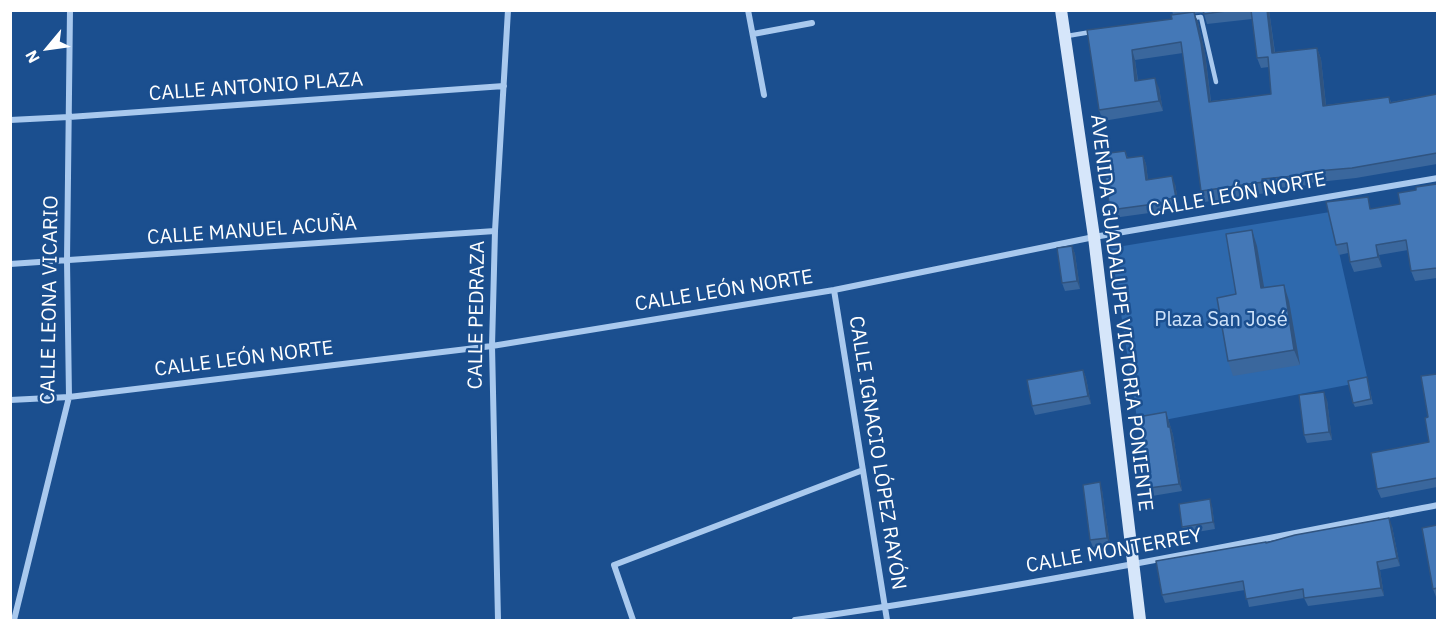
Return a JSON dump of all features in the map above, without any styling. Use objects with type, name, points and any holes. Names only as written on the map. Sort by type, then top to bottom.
[{"type":"main road","name":"AVENIDA GUADALUPE VICTORIA PONIENTE","points":[[1061,10],[1094,237],[1140,621]]},
{"type":"street","name":"CALLE LEONA VICARIO","points":[[14,621],[69,397],[67,260],[70,10]]},
{"type":"street","name":"CALLE PEDRAZA","points":[[498,621],[492,346],[495,231],[508,10]]},
{"type":"street","points":[[748,10],[764,95]]},
{"type":"street","points":[[753,34],[812,23]]},
{"type":"street","name":"CALLE ANTONIO PLAZA","points":[[10,120],[504,86]]},
{"type":"street","name":"CALLE LEÓN NORTE","points":[[10,400],[69,397],[492,346],[834,290],[1094,237],[1437,178]]},
{"type":"street","name":"CALLE MANUEL ACUÑA","points":[[10,264],[495,231]]},
{"type":"street","name":"CALLE IGNACIO LÓPEZ RAYÓN","points":[[834,290],[887,621]]},
{"type":"street","points":[[633,621],[614,565],[863,470]]},
{"type":"street","name":"CALLE MONTERREY","points":[[795,621],[1133,565],[1437,506]]},
{"type":"lane","points":[[1190,18],[1201,17],[1216,82]]},
{"type":"lane","points":[[1064,36],[1099,31]]},
{"type":"green space","name":"Plaza San José","points":[[1330,212],[1368,381],[1138,425],[1111,248]]},
{"type":"building","points":[[1203,10],[1233,10],[1204,14]]},
{"type":"building","points":[[1251,10],[1267,10],[1272,53],[1317,48],[1323,106],[1389,97],[1390,103],[1437,94],[1437,153],[1352,168],[1305,172],[1305,175],[1262,179],[1263,182],[1201,191],[1181,42],[1132,50],[1135,81],[1155,78],[1159,101],[1099,110],[1087,30],[1172,19],[1171,15],[1194,12],[1201,43],[1209,102],[1271,94],[1268,57],[1257,58]]},
{"type":"building","points":[[1125,151],[1127,158],[1143,156],[1146,180],[1172,176],[1176,198],[1168,199],[1169,202],[1110,210],[1102,154]]},
{"type":"building","points":[[1437,184],[1437,268],[1411,271],[1406,240],[1376,245],[1378,257],[1350,262],[1347,243],[1336,245],[1326,202],[1368,197],[1370,209],[1400,204],[1398,193]]},
{"type":"building","points":[[1252,230],[1261,288],[1284,285],[1294,350],[1228,361],[1217,298],[1236,294],[1226,234]]},
{"type":"building","points":[[1072,246],[1077,281],[1062,283],[1057,248]]},
{"type":"building","points":[[1083,370],[1088,396],[1032,406],[1027,380]]},
{"type":"building","points":[[1437,374],[1437,478],[1377,489],[1371,453],[1429,442],[1425,418],[1428,417],[1421,376]]},
{"type":"building","points":[[1367,377],[1371,399],[1353,403],[1348,381]]},
{"type":"building","points":[[1324,392],[1329,432],[1304,435],[1299,395]]},
{"type":"building","points":[[1166,412],[1179,484],[1149,488],[1138,417]]},
{"type":"building","points":[[1100,482],[1107,538],[1090,540],[1083,485]]},
{"type":"building","points":[[1210,499],[1213,522],[1182,527],[1179,504]]},
{"type":"building","points":[[1389,518],[1397,558],[1377,562],[1381,588],[1304,598],[1303,589],[1246,599],[1243,581],[1162,595],[1156,561],[1266,543],[1295,535]]},
{"type":"building","points":[[1437,525],[1437,588],[1433,589],[1422,528]]}]
